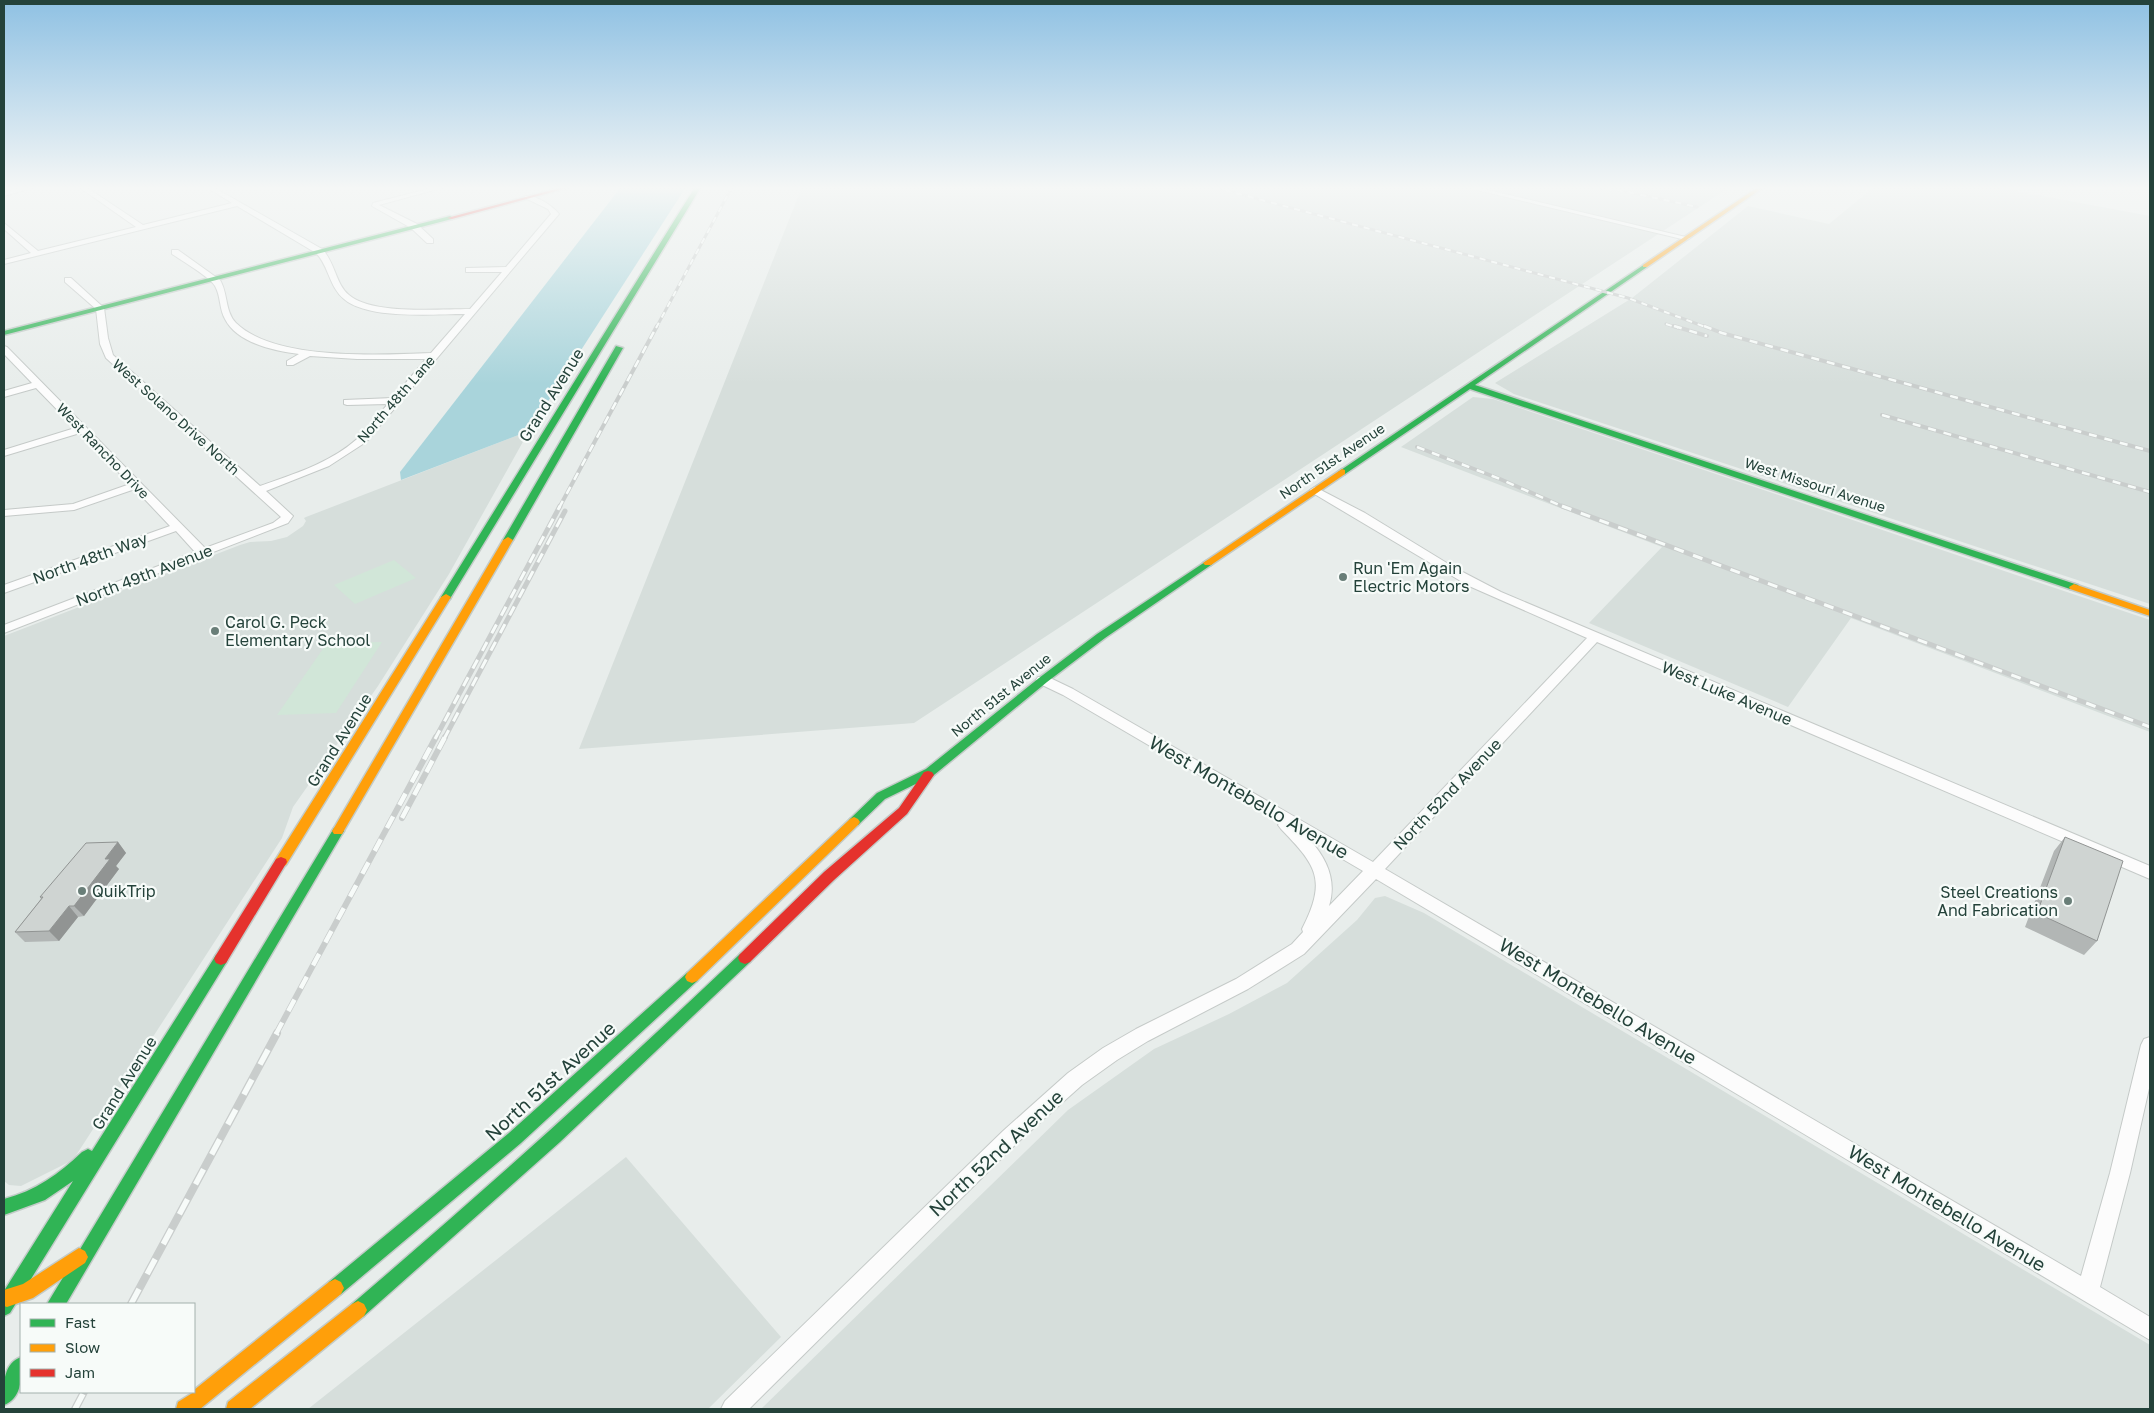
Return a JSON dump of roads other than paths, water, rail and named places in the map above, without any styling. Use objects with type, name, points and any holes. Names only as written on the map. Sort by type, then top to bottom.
[{"type":"main road","points":[[4,333],[311,253]]},
{"type":"main road","name":"Grand Avenue","points":[[4,1308],[7,1298],[386,696],[657,253]]},
{"type":"main road","name":"North 51st Avenue","points":[[185,1409],[434,1207],[570,1088],[621,1043],[881,796],[930,772],[1043,680],[1102,636],[1664,253]]},
{"type":"main road","name":"Grand Avenue","points":[[57,1303],[359,795],[628,334]]},
{"type":"main road","name":"West Missouri Avenue","points":[[1470,386],[2150,613]]},
{"type":"main road","name":"North 51st Avenue","points":[[235,1409],[353,1314],[452,1230],[596,1098],[819,885],[903,811],[930,772]]},
{"type":"main road","points":[[4,1207],[27,1200],[56,1185],[84,1162],[117,1125]]},
{"type":"main road","points":[[7,1298],[27,1292],[44,1282],[88,1250]]},
{"type":"main road","points":[[8,1409],[4,1396],[20,1368]]},
{"type":"street","points":[[4,262],[41,253]]},
{"type":"street","points":[[176,253],[213,278],[220,287],[227,316],[234,327],[258,341],[308,353],[367,357],[433,356]]},
{"type":"street","points":[[321,253],[328,259],[340,288],[346,297],[358,303],[397,310],[472,311]]},
{"type":"street","name":"North 48th Lane","points":[[257,491],[322,466],[351,450],[362,440],[522,253]]},
{"type":"street","points":[[468,270],[508,269]]},
{"type":"street","points":[[68,280],[100,308]]},
{"type":"street","name":"West Solano Drive North","points":[[100,308],[100,330],[103,345],[109,356],[287,516],[284,521]]},
{"type":"street","name":"West Rancho Drive","points":[[4,348],[203,553]]},
{"type":"street","points":[[290,363],[308,353]]},
{"type":"street","points":[[4,394],[39,384]]},
{"type":"street","points":[[348,402],[395,401]]},
{"type":"street","points":[[4,453],[82,429]]},
{"type":"street","points":[[4,513],[74,507],[137,485]]},
{"type":"street","name":"West Luke Avenue","points":[[1315,490],[1353,509],[1471,583],[2150,873]]},
{"type":"street","name":"North 49th Avenue","points":[[4,629],[284,521]]},
{"type":"street","name":"North 48th Way","points":[[4,589],[177,526]]},
{"type":"street","name":"North 52nd Avenue","points":[[733,1409],[1010,1137],[1075,1079],[1110,1054],[1142,1035],[1242,984],[1298,949],[1596,637]]},
{"type":"street","name":"West Montebello Avenue","points":[[1043,680],[1092,706],[1375,870],[2150,1329]]},
{"type":"street","name":"North 52nd Avenue","points":[[1270,810],[1302,841],[1322,868],[1325,889],[1320,913],[1298,949]]},
{"type":"street","points":[[2088,1292],[2120,1172],[2150,1045]]},
{"type":"water","points":[[570,253],[644,253],[529,431],[401,480],[400,472]]},
{"type":"railway","points":[[656,328],[696,253]]},
{"type":"railway","points":[[1460,253],[1628,298],[1708,328]]},
{"type":"railway","points":[[1666,324],[1678,328]]},
{"type":"railway","points":[[559,508],[657,326]]},
{"type":"railway","points":[[1674,326],[1707,336]]},
{"type":"railway","points":[[1704,326],[1722,333],[2150,451]]},
{"type":"railway","points":[[1882,415],[2150,492]]},
{"type":"railway","points":[[1417,447],[1500,479],[1566,508]]},
{"type":"railway","points":[[435,739],[560,506]]},
{"type":"railway","points":[[1562,506],[2150,727]]},
{"type":"railway","points":[[444,739],[565,511]]},
{"type":"railway","points":[[276,1034],[436,737]]},
{"type":"railway","points":[[402,818],[445,737]]},
{"type":"railway","points":[[132,1303],[277,1033]]},
{"type":"railway","points":[[75,1409],[83,1393]]},
{"type":"place","name":"Run 'Em Again Electric Motors","points":[[1343,577]]},
{"type":"place","name":"Carol G. Peck Elementary School","points":[[215,631]]},
{"type":"place","name":"QuikTrip","points":[[82,891]]},
{"type":"place","name":"Steel Creations And Fabrication","points":[[2068,901]]}]
